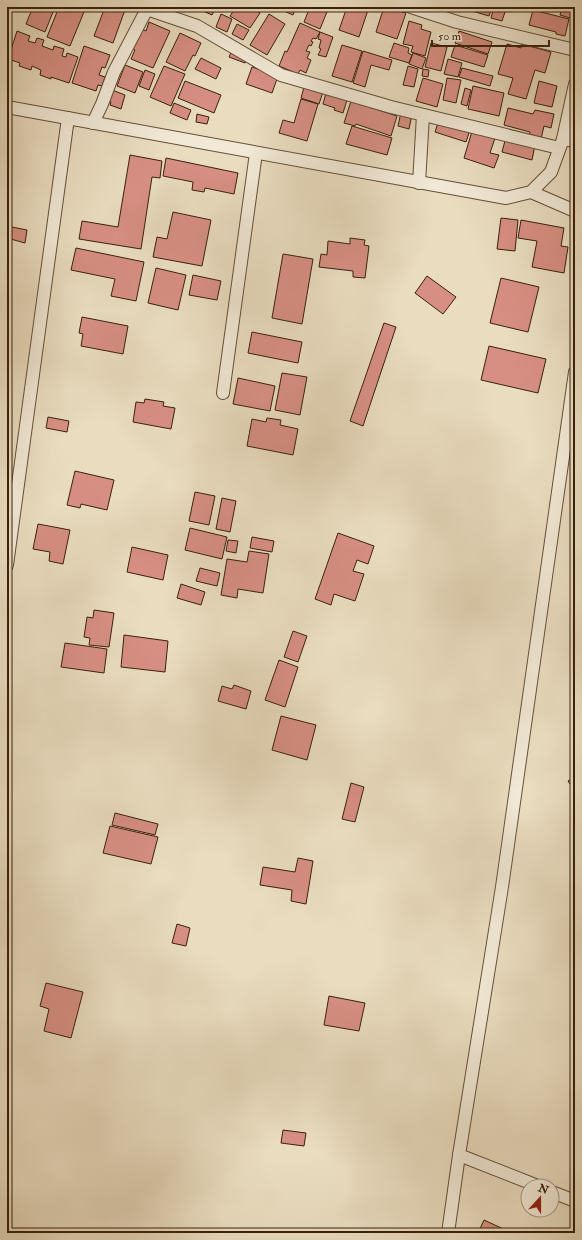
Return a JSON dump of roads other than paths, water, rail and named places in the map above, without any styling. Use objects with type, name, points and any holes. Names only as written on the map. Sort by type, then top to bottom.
[{"type":"street","points":[[411,7],[457,22],[575,50]]},
{"type":"street","points":[[93,123],[114,72],[145,8],[197,26],[281,75],[423,115],[561,143],[575,141]]},
{"type":"street","points":[[7,107],[506,198],[531,192],[551,172],[561,143],[575,84]]},
{"type":"street","points":[[419,183],[423,115]]},
{"type":"street","points":[[7,565],[68,118]]},
{"type":"street","points":[[223,393],[256,153]]},
{"type":"street","points":[[531,192],[575,211]]},
{"type":"street","points":[[448,1233],[502,887],[575,372]]},
{"type":"street","points":[[459,1155],[520,1179]]},
{"type":"street","points":[[560,1195],[575,1201]]}]
